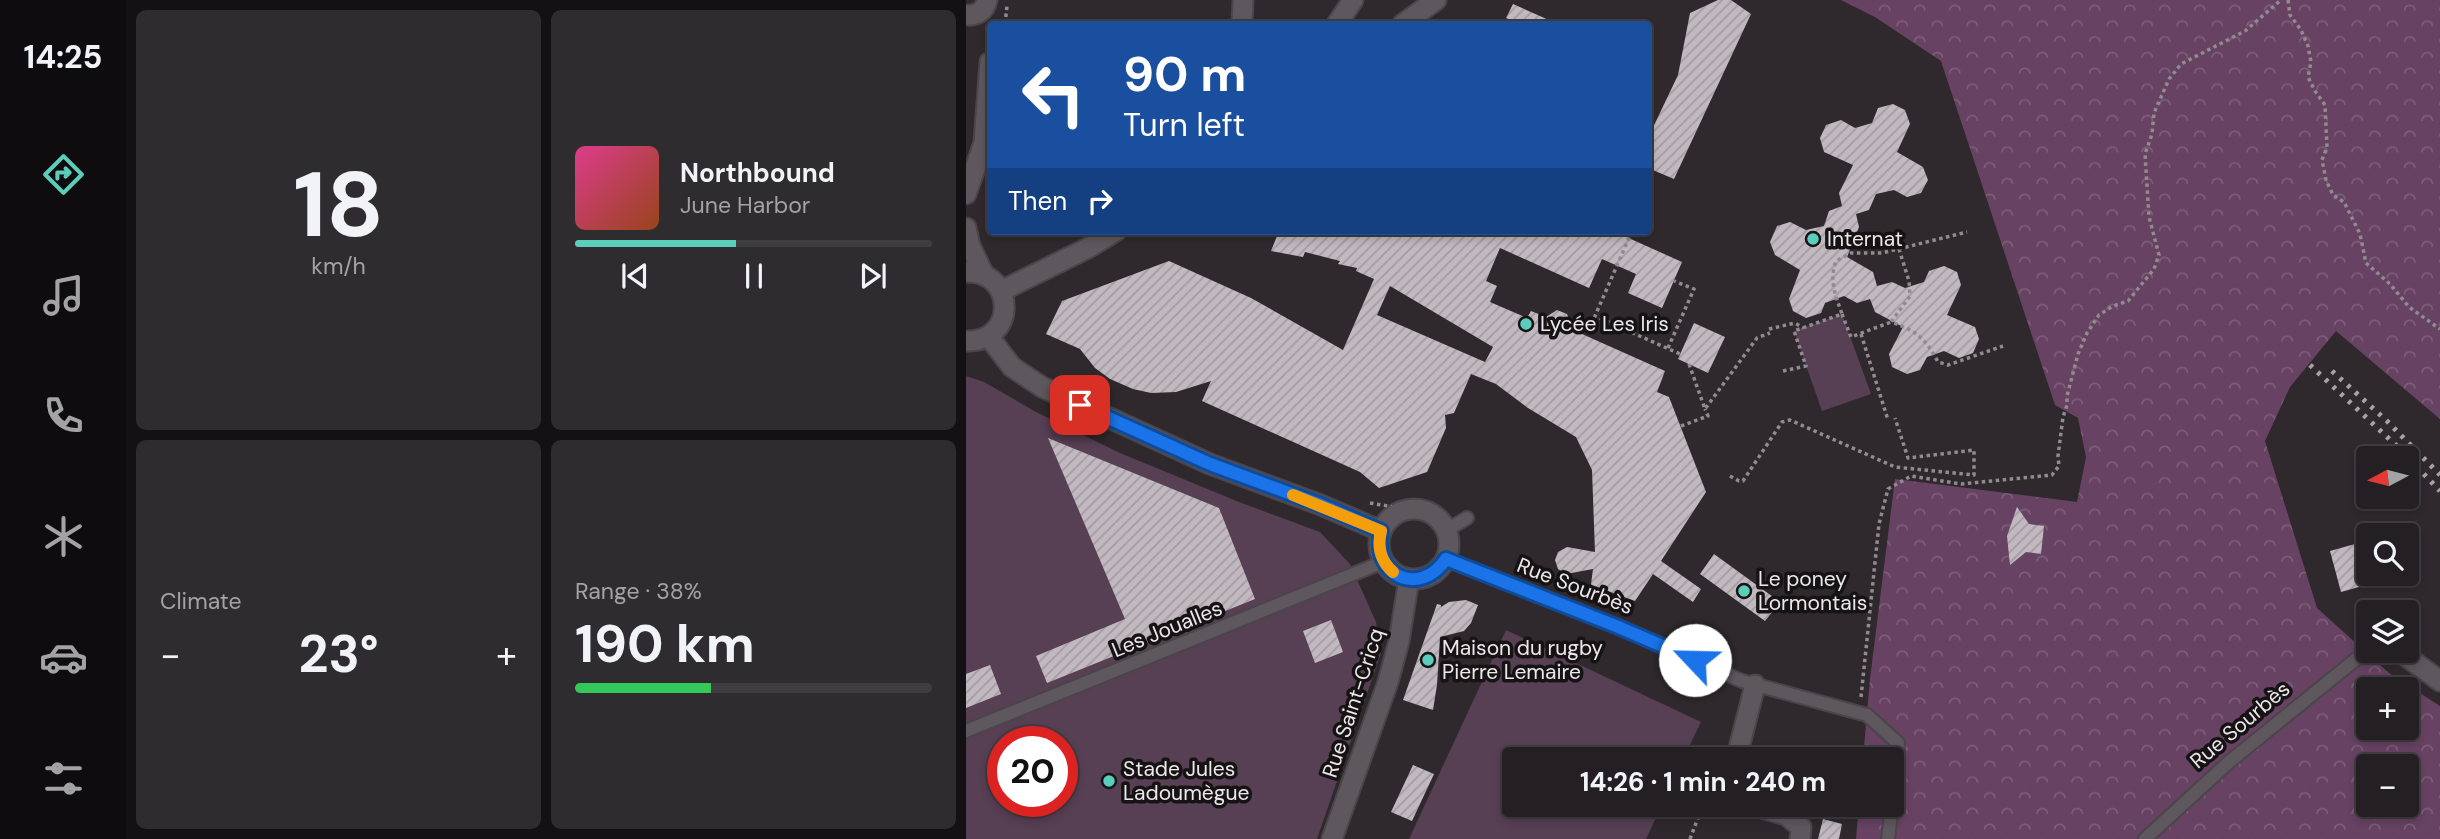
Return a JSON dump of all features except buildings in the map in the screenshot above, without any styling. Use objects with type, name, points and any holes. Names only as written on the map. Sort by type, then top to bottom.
[{"type":"street","points":[[1242,21],[1243,0]]},
{"type":"street","points":[[1339,21],[1353,0]]},
{"type":"street","points":[[1407,21],[1436,0]]},
{"type":"street","points":[[966,194],[984,143],[987,102]]},
{"type":"street","points":[[966,228],[975,273],[994,281],[1004,301],[1002,321],[989,337],[979,341],[966,341]]},
{"type":"street","points":[[1001,291],[1109,235]]},
{"type":"street","points":[[989,337],[1012,366],[1042,387],[1210,464],[1321,505],[1381,531]]},
{"type":"street","points":[[1416,508],[1435,515],[1447,530],[1449,550],[1446,559],[1440,569],[1420,579],[1399,576],[1383,562],[1380,552],[1381,531],[1396,513],[1406,509],[1416,508]]},
{"type":"street","name":"Rue Saint-Cricq","points":[[1332,839],[1388,682],[1399,641],[1409,579]]},
{"type":"street","points":[[2415,663],[2440,681]]},
{"type":"street","points":[[1739,747],[1755,685]]},
{"type":"street","points":[[1788,817],[1801,827],[1800,839]]},
{"type":"lane","points":[[1447,530],[1467,518]]},
{"type":"lane","name":"Rue Sourbès","points":[[1446,559],[1616,626],[1742,681],[1867,715],[1898,743],[1898,747]]},
{"type":"lane","name":"Les Joualles","points":[[966,731],[1383,562]]},
{"type":"lane","name":"Rue Sourbès","points":[[2146,839],[2229,762],[2356,660]]},
{"type":"lane","name":"Rue Sourbès","points":[[1888,839],[1891,817]]},
{"type":"path","points":[[1005,21],[1007,0]]},
{"type":"path","points":[[1857,713],[1861,698],[1880,524],[1888,489],[1911,476],[1961,484],[2052,475],[2059,466],[2058,456],[2067,396],[2078,354],[2087,333],[2099,315],[2128,301],[2154,269],[2159,255],[2149,217],[2145,154],[2152,134],[2154,113],[2169,79],[2180,64],[2245,31],[2281,0]]},
{"type":"path","points":[[2288,0],[2290,15],[2308,46],[2311,62],[2308,77],[2325,105],[2327,147],[2322,160],[2326,180],[2333,195],[2344,202],[2360,234],[2366,263],[2390,284],[2409,307],[2440,329]]},
{"type":"path","points":[[1899,249],[1909,281],[1910,296],[1891,323],[1851,337],[1833,290],[1831,275],[1836,261],[1851,253],[1882,253],[1967,232]]},
{"type":"path","points":[[1630,235],[1595,316],[1680,354]]},
{"type":"path","points":[[1668,348],[1693,289],[1674,281]]},
{"type":"path","points":[[1783,371],[1806,366],[1794,331],[1842,314]]},
{"type":"path","points":[[1705,409],[1757,338],[1795,323],[1803,328]]},
{"type":"path","points":[[1891,323],[1912,329],[1929,345],[1938,362],[1948,365],[2003,346]]},
{"type":"path","points":[[1861,334],[1888,420]]},
{"type":"path","points":[[1681,426],[1708,416],[1689,364]]},
{"type":"path","points":[[1730,476],[1743,481],[1782,422],[1790,420],[1895,467],[1974,475],[1975,450],[1908,458],[1895,418]]},
{"type":"path","points":[[1369,503],[1406,509]]},
{"type":"path","points":[[1690,839],[1698,817]]},
{"type":"green space","points":[[1841,0],[2440,0],[2440,419],[2336,331],[2290,387],[2265,441],[2317,608],[2356,643],[2356,663],[2378,663],[2395,677],[2356,677],[2356,740],[2419,740],[2419,692],[2440,706],[2440,839],[1856,839],[1858,817],[1904,817],[1904,747],[1864,747],[1895,479],[2077,502],[2086,457],[2078,418],[2055,405],[1941,61],[1875,17]]},
{"type":"shaded area","points":[[1842,314],[1871,394],[1822,411],[1794,331]]},
{"type":"shaded area","points":[[966,376],[984,382],[1036,412],[1120,453],[1320,532],[1350,564],[1376,622],[1381,653],[1317,839],[966,839]]},
{"type":"shaded area","points":[[1506,630],[1701,722],[1689,747],[1502,747],[1502,817],[1656,817],[1646,839],[1409,839]]},
{"type":"railway","points":[[2310,365],[2400,449],[2440,491]]},
{"type":"railway","points":[[2332,371],[2387,421],[2440,475]]},
{"type":"slow traffic","points":[[1293,495],[1381,531],[1380,552],[1383,562],[1393,572]]},
{"type":"place","name":"Internat","points":[[1813,239]]},
{"type":"place","name":"Lycée Les Iris","points":[[1526,324]]},
{"type":"place","name":"Le poney Lormontais","points":[[1744,591]]},
{"type":"place","name":"Maison du rugby Pierre Lemaire","points":[[1428,660]]},
{"type":"place","name":"Stade Jules Ladoumègue","points":[[1109,781]]},
{"type":"route","points":[[1080,405],[1210,464],[1321,505],[1381,531],[1379,541],[1383,562],[1399,576],[1420,579],[1440,569],[1446,559],[1695,660]]}]
